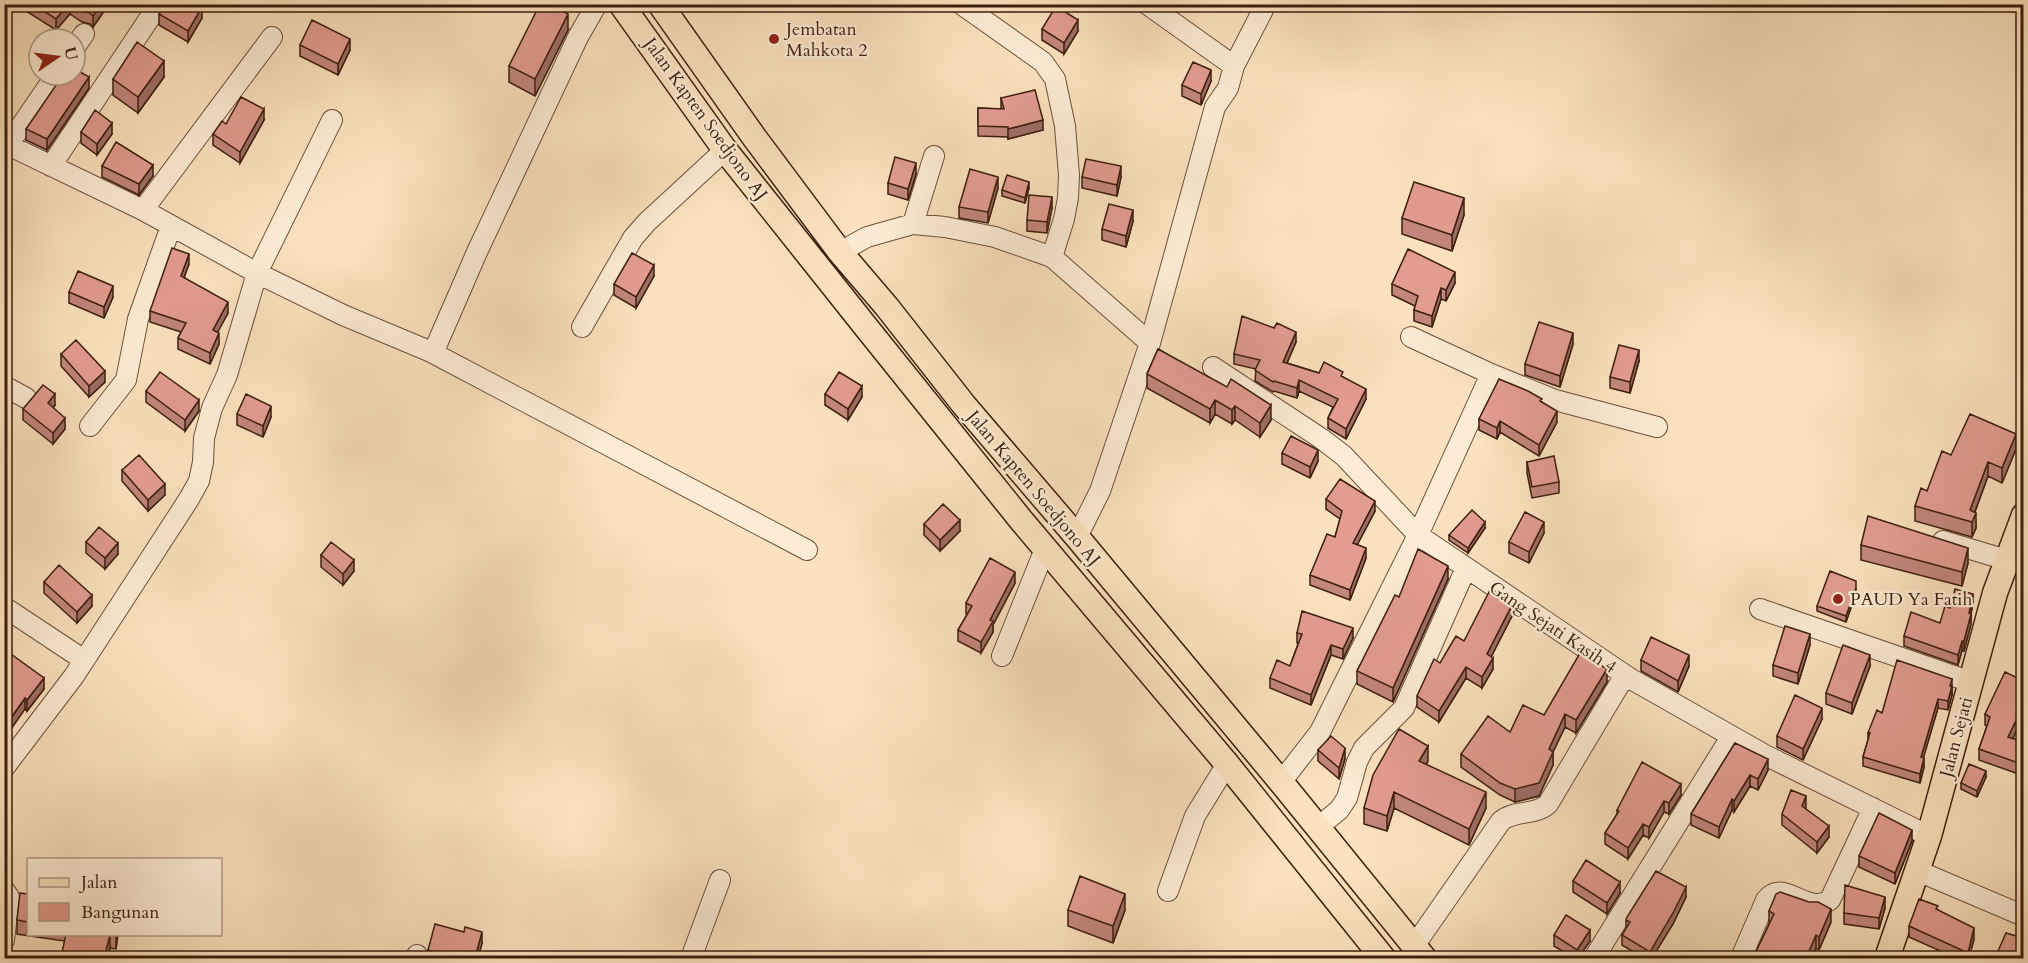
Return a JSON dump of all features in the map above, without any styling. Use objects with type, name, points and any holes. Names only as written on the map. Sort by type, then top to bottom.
[{"type":"main road","name":"Jalan Kapten Soedjono AJ","points":[[621,4],[725,150],[1021,520],[1227,764],[1383,958]]},
{"type":"main road","name":"Jalan Kapten Soedjono AJ","points":[[660,4],[754,137],[840,252],[887,307],[964,405],[1281,782],[1419,952]]},
{"type":"main road","points":[[1021,520],[1044,499]]},
{"type":"main road","name":"Jalan Sejati","points":[[1887,958],[1929,836],[1995,593],[2024,515]]},
{"type":"street","points":[[51,166],[159,4]]},
{"type":"street","points":[[429,351],[437,344],[477,252],[573,47],[597,4]]},
{"type":"street","points":[[961,4],[1043,62],[1055,79],[1065,126],[1069,175],[1064,219],[1052,257]]},
{"type":"street","points":[[1077,537],[1100,491],[1150,343],[1215,107],[1231,81],[1234,66],[1266,4]]},
{"type":"street","points":[[1148,5],[1234,66]]},
{"type":"street","points":[[143,210],[272,37]]},
{"type":"street","points":[[47,87],[6,144],[143,210],[257,273],[343,315],[429,351],[807,550]]},
{"type":"street","points":[[4,768],[84,660],[199,481],[204,438],[212,408],[227,375],[257,273],[332,120]]},
{"type":"street","points":[[582,327],[633,238],[647,222],[725,150]]},
{"type":"street","points":[[913,224],[934,156]]},
{"type":"street","points":[[840,252],[867,237],[913,224],[945,227],[995,237],[1052,257],[1150,343]]},
{"type":"street","points":[[90,426],[126,380],[138,320],[171,226]]},
{"type":"street","points":[[1411,337],[1491,375],[1555,400],[1657,427]]},
{"type":"street","name":"Gang Sejati Kasih 4","points":[[1213,367],[1322,438],[1344,456],[1418,535],[1625,675],[1765,755],[1929,836]]},
{"type":"street","points":[[1281,782],[1320,732],[1418,535],[1491,375]]},
{"type":"street","points":[[4,386],[26,398]]},
{"type":"street","points":[[1920,534],[2007,560]]},
{"type":"street","points":[[1002,656],[1045,549]]},
{"type":"street","points":[[1318,827],[1339,810],[1347,798],[1357,762],[1364,748],[1404,708],[1466,568]]},
{"type":"street","points":[[4,608],[84,660]]},
{"type":"street","points":[[1760,609],[1971,682]]},
{"type":"street","points":[[1419,952],[1501,821],[1511,814],[1537,811],[1548,804],[1625,675]]},
{"type":"street","points":[[1594,958],[1731,736]]},
{"type":"street","points":[[1168,891],[1195,816],[1227,764]]},
{"type":"street","points":[[1740,958],[1770,895],[1778,892],[1819,905],[1830,900],[1873,808]]},
{"type":"street","points":[[1918,871],[2024,916]]},
{"type":"street","points":[[692,958],[720,879]]},
{"type":"street","points":[[4,890],[9,897],[4,940]]},
{"type":"building","points":[[33,4],[68,4],[56,19]]},
{"type":"building","points":[[72,4],[101,4],[93,16]]},
{"type":"building","points":[[166,4],[198,4],[202,7],[188,31],[159,14]]},
{"type":"building","points":[[540,4],[550,4],[568,14],[535,79],[509,66]]},
{"type":"building","points":[[1056,6],[1078,20],[1064,43],[1042,29]]},
{"type":"building","points":[[312,20],[350,39],[338,64],[300,45]]},
{"type":"building","points":[[137,42],[164,61],[138,97],[113,79]]},
{"type":"building","points":[[1193,62],[1211,70],[1201,94],[1182,85]]},
{"type":"building","points":[[55,87],[82,87],[47,139],[26,129]]},
{"type":"building","points":[[1035,90],[1043,120],[1008,129],[1008,127],[978,126],[978,108],[1004,109],[1001,98]]},
{"type":"building","points":[[241,97],[264,109],[240,152],[213,134],[222,121],[226,124]]},
{"type":"building","points":[[95,110],[112,123],[97,144],[81,132]]},
{"type":"building","points":[[116,142],[153,165],[139,184],[102,166]]},
{"type":"building","points":[[895,157],[916,163],[908,189],[888,183]]},
{"type":"building","points":[[1086,159],[1121,166],[1117,185],[1082,177]]},
{"type":"building","points":[[970,169],[998,177],[988,212],[959,207]]},
{"type":"building","points":[[1007,175],[1029,182],[1025,198],[1002,190]]},
{"type":"building","points":[[1414,182],[1464,198],[1452,235],[1402,218]]},
{"type":"building","points":[[1029,195],[1052,197],[1047,222],[1027,220]]},
{"type":"building","points":[[1109,204],[1133,210],[1126,236],[1102,229]]},
{"type":"building","points":[[172,248],[189,254],[181,276],[228,302],[213,330],[219,333],[210,353],[178,338],[186,323],[150,311]]},
{"type":"building","points":[[1408,249],[1455,272],[1446,290],[1441,288],[1432,316],[1414,310],[1418,296],[1392,284]]},
{"type":"building","points":[[632,253],[654,265],[636,297],[614,284]]},
{"type":"building","points":[[78,271],[113,286],[104,307],[69,292]]},
{"type":"building","points":[[1242,316],[1274,328],[1277,323],[1296,332],[1283,362],[1319,373],[1324,362],[1343,372],[1341,376],[1366,389],[1346,429],[1328,418],[1338,399],[1299,380],[1297,388],[1273,382],[1255,370],[1260,360],[1234,354]]},
{"type":"building","points":[[1539,322],[1573,333],[1560,376],[1525,364]]},
{"type":"building","points":[[76,340],[105,371],[89,386],[61,354]]},
{"type":"building","points":[[1619,345],[1639,350],[1630,382],[1610,377]]},
{"type":"building","points":[[1158,349],[1227,387],[1231,379],[1271,405],[1260,423],[1235,406],[1232,410],[1215,400],[1210,409],[1147,374]]},
{"type":"building","points":[[160,372],[199,400],[185,420],[146,391]]},
{"type":"building","points":[[839,372],[862,386],[848,409],[825,394]]},
{"type":"building","points":[[1499,379],[1528,391],[1557,411],[1539,445],[1500,421],[1497,428],[1479,419]]},
{"type":"building","points":[[43,385],[55,394],[48,403],[65,418],[53,433],[23,409]]},
{"type":"building","points":[[246,394],[271,406],[263,426],[237,414]]},
{"type":"building","points":[[1970,414],[2016,434],[2002,468],[1988,462],[1970,510],[1976,513],[1972,522],[1915,506],[1921,488],[1927,491],[1942,451],[1951,455]]},
{"type":"building","points":[[1291,436],[1318,450],[1310,467],[1282,453]]},
{"type":"building","points":[[139,455],[165,484],[148,500],[122,470]]},
{"type":"building","points":[[1554,456],[1559,482],[1532,487],[1527,462]]},
{"type":"building","points":[[1340,479],[1375,501],[1353,543],[1366,548],[1350,590],[1310,575],[1327,534],[1335,537],[1342,511],[1326,499]]},
{"type":"building","points":[[943,504],[960,520],[940,540],[924,524]]},
{"type":"building","points":[[1472,510],[1485,522],[1468,548],[1449,535]]},
{"type":"building","points":[[1525,512],[1544,522],[1529,552],[1509,542]]},
{"type":"building","points":[[1868,516],[1968,548],[1962,572],[1861,545]]},
{"type":"building","points":[[99,527],[118,543],[105,558],[86,542]]},
{"type":"building","points":[[331,542],[354,560],[343,574],[321,555]]},
{"type":"building","points":[[1418,549],[1448,566],[1393,688],[1357,671],[1395,595],[1399,597]]},
{"type":"building","points":[[990,558],[1015,572],[981,642],[958,630],[972,606],[966,603]]},
{"type":"building","points":[[59,565],[92,595],[77,612],[44,582]]},
{"type":"building","name":"PAUD Ya Fatih","points":[[1830,571],[1856,581],[1856,588],[1846,616],[1817,606]]},
{"type":"building","points":[[1491,588],[1513,603],[1487,654],[1493,658],[1482,677],[1466,667],[1439,711],[1417,696],[1434,659],[1440,663],[1456,636],[1464,641]]},
{"type":"building","points":[[1955,589],[1973,594],[1969,613],[1971,614],[1958,655],[1904,636],[1911,612],[1940,623],[1945,606],[1950,608]]},
{"type":"building","points":[[1302,611],[1353,628],[1343,649],[1331,645],[1311,695],[1270,678],[1277,660],[1290,666],[1302,634],[1297,633]]},
{"type":"building","points":[[1785,626],[1810,634],[1798,673],[1773,665]]},
{"type":"building","points":[[1651,637],[1689,655],[1678,681],[1641,660]]},
{"type":"building","points":[[1843,645],[1870,655],[1852,703],[1826,693]]},
{"type":"building","points":[[4,649],[44,678],[27,700],[25,698],[4,728]]},
{"type":"building","points":[[1580,653],[1607,669],[1576,720],[1565,714],[1549,749],[1553,752],[1539,783],[1515,789],[1500,783],[1461,754],[1488,716],[1510,732],[1523,705],[1544,715]]},
{"type":"building","points":[[1897,660],[1952,679],[1948,701],[1938,699],[1921,757],[1924,758],[1920,774],[1863,757],[1870,733],[1868,733],[1877,710],[1882,713]]},
{"type":"building","points":[[2005,672],[2024,681],[2024,704],[2008,737],[2024,742],[2024,765],[1979,749],[1990,717],[1985,714]]},
{"type":"building","points":[[1795,695],[1822,708],[1803,749],[1777,736]]},
{"type":"building","points":[[1399,729],[1428,746],[1419,761],[1486,792],[1469,829],[1394,792],[1387,816],[1364,808],[1373,775]]},
{"type":"building","points":[[1331,736],[1345,748],[1339,768],[1318,750]]},
{"type":"building","points":[[1735,743],[1768,759],[1758,779],[1750,775],[1734,801],[1732,799],[1719,827],[1691,814]]},
{"type":"building","points":[[1642,762],[1681,784],[1669,803],[1664,801],[1649,827],[1643,824],[1628,848],[1605,833],[1619,811],[1617,810]]},
{"type":"building","points":[[1969,764],[1986,771],[1977,791],[1961,783]]},
{"type":"building","points":[[1791,790],[1806,796],[1802,806],[1829,826],[1817,842],[1782,814]]},
{"type":"building","points":[[1879,813],[1912,830],[1895,873],[1859,856]]},
{"type":"building","points":[[1586,860],[1620,882],[1607,903],[1573,881]]},
{"type":"building","points":[[1656,871],[1686,887],[1650,952],[1622,935],[1630,922],[1626,920],[1627,917]]},
{"type":"building","points":[[1080,876],[1125,894],[1113,926],[1068,910]]},
{"type":"building","points":[[1845,885],[1885,897],[1879,918],[1844,913]]},
{"type":"building","points":[[1780,892],[1809,902],[1818,902],[1831,909],[1819,937],[1816,935],[1806,958],[1753,958],[1774,914],[1769,911],[1776,894]]},
{"type":"building","points":[[20,893],[27,894],[27,922],[17,920]]},
{"type":"building","points":[[1919,899],[1938,906],[1936,909],[1974,928],[1968,953],[1909,926]]},
{"type":"building","points":[[1566,915],[1590,930],[1577,950],[1554,935]]},
{"type":"building","points":[[435,924],[464,932],[465,927],[482,932],[475,958],[456,958],[428,950]]},
{"type":"building","points":[[2006,933],[2023,938],[2017,958],[1995,958]]},
{"type":"building","points":[[66,936],[110,936],[104,958],[61,957]]},
{"type":"building","points":[[1653,952],[1665,958],[1650,958]]},
{"type":"place","name":"Jembatan Mahkota 2","points":[[774,39]]},
{"type":"place","name":"PAUD Ya Fatih","points":[[1838,599]]}]
